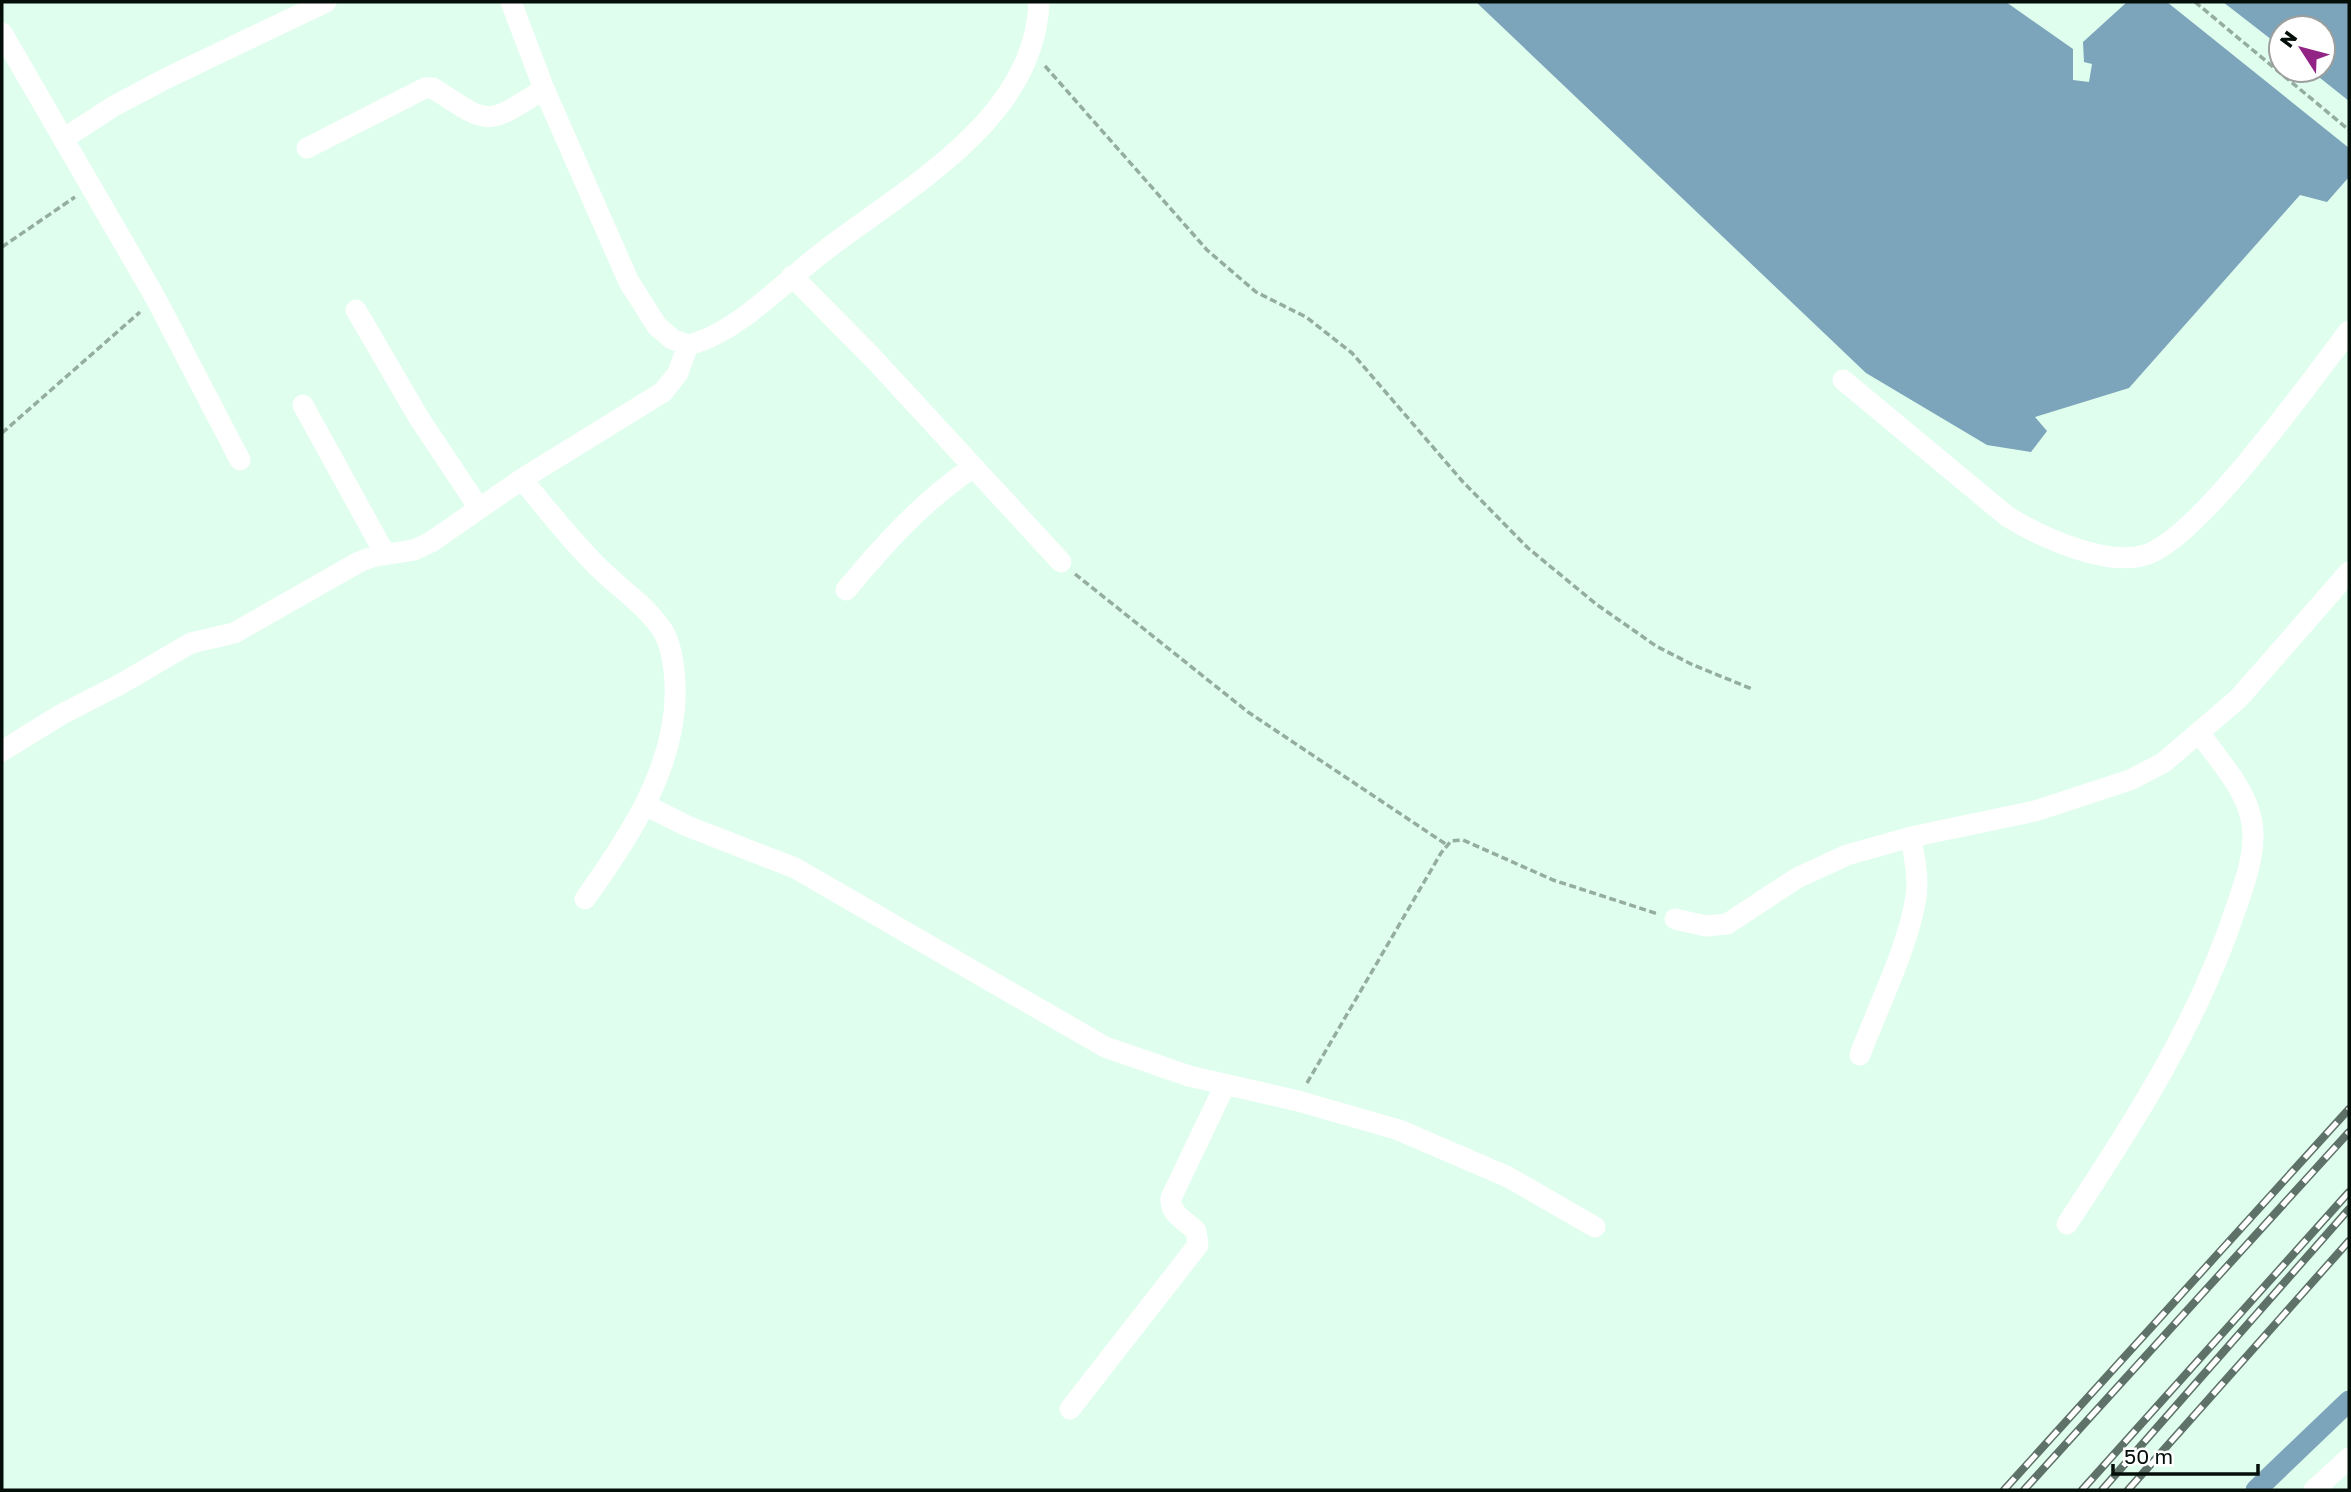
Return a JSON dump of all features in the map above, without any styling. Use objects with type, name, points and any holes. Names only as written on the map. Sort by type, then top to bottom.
[{"type":"street","points":[[63,139],[114,106],[167,78],[326,2]]},
{"type":"street","points":[[511,2],[544,89],[641,305],[672,339],[688,345],[722,332],[792,276],[945,163],[983,125],[1031,51],[1039,2]]},
{"type":"street","points":[[2,33],[155,297],[240,460]]},
{"type":"street","points":[[307,148],[425,88],[433,88],[479,118],[492,119],[544,89]]},
{"type":"street","points":[[792,276],[873,358],[1061,562]]},
{"type":"street","points":[[356,310],[419,418],[479,508]]},
{"type":"street","points":[[1843,380],[2008,517],[2037,535],[2078,549],[2116,556],[2142,556],[2163,549],[2231,480],[2349,331]]},
{"type":"street","points":[[2,751],[62,713],[119,685],[191,643],[234,633],[359,562],[385,554],[399,554],[431,542],[522,479],[663,392],[678,373],[688,345]]},
{"type":"street","points":[[303,405],[385,554]]},
{"type":"street","points":[[846,590],[901,525],[940,490],[973,467]]},
{"type":"street","points":[[522,479],[566,533],[645,611],[663,632],[671,652],[676,703],[674,729],[645,805],[620,850],[585,899]]},
{"type":"street","points":[[1675,919],[1706,926],[1727,924],[1821,864],[1911,837],[2035,811],[2130,780],[2163,763],[2239,698],[2349,572]]},
{"type":"street","points":[[2067,1224],[2167,1068],[2211,975],[2247,875],[2253,844],[2251,816],[2241,792],[2200,734]]},
{"type":"street","points":[[645,805],[687,826],[795,869],[1105,1047],[1149,1064],[1298,1101],[1399,1130],[1461,1155],[1550,1198],[1595,1227]]},
{"type":"street","points":[[1860,1055],[1903,942],[1916,897],[1917,873],[1911,837]]},
{"type":"street","points":[[1070,1409],[1198,1245],[1196,1231],[1175,1214],[1171,1208],[1171,1198],[1226,1085]]},
{"type":"street","points":[[2314,1490],[2349,1458]]},
{"type":"path","points":[[2195,2],[2349,130]]},
{"type":"path","points":[[1031,51],[1076,97],[1207,250],[1256,292],[1306,317],[1352,353],[1462,482],[1528,548],[1596,604],[1656,646],[1691,664],[1752,689]]},
{"type":"path","points":[[2,247],[90,186]]},
{"type":"path","points":[[2,433],[69,377],[155,297]]},
{"type":"path","points":[[1061,562],[1248,712],[1447,845]]},
{"type":"path","points":[[1298,1101],[1451,841],[1464,840],[1553,880],[1675,919]]},
{"type":"water","points":[[1476,2],[2006,2],[2073,49],[2073,80],[2089,82],[2092,64],[2084,62],[2083,42],[2127,2],[2167,2],[2349,148],[2349,177],[2327,202],[2300,195],[2129,388],[2035,417],[2047,431],[2031,452],[1987,445],[1866,373]]},
{"type":"water","points":[[2223,2],[2349,2],[2349,101],[2328,84],[2337,84],[2337,14],[2267,14],[2267,36]]},
{"type":"waterway","points":[[2256,1490],[2349,1401]]},
{"type":"railway","points":[[2004,1490],[2349,1109]]},
{"type":"railway","points":[[2024,1490],[2349,1132]]},
{"type":"railway","points":[[2082,1490],[2349,1192]]},
{"type":"railway","points":[[2102,1490],[2349,1209]]},
{"type":"railway","points":[[2128,1490],[2349,1241]]}]
